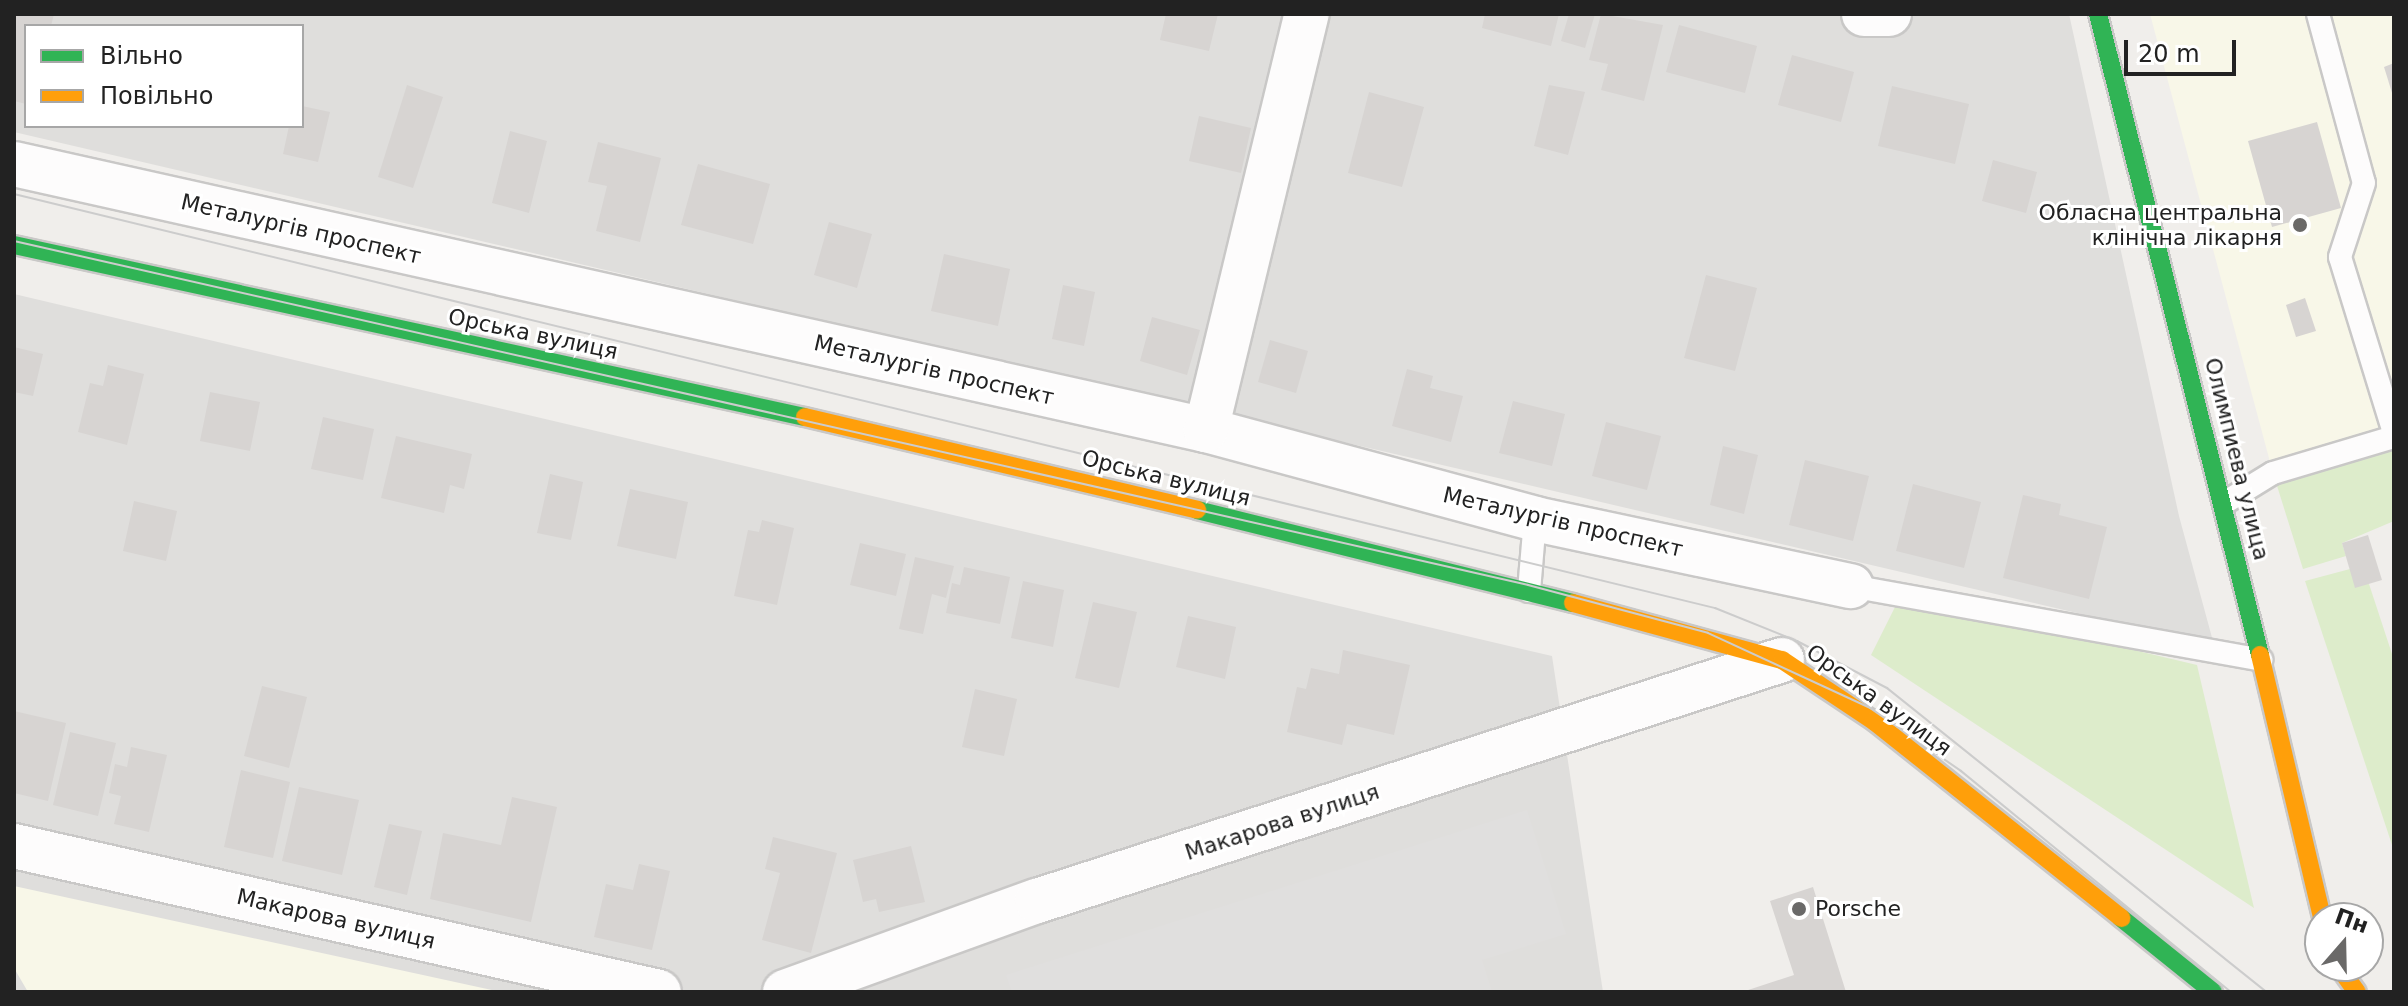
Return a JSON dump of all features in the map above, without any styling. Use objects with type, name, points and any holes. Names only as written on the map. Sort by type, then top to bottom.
[{"type":"street","points":[[1206,430],[1307,14]]},
{"type":"street","points":[[1864,14],[1889,14]]},
{"type":"street","name":"Олимпиева улица","points":[[2098,14],[2224,503],[2318,902]]},
{"type":"street","name":"Металургів проспект","points":[[14,164],[1206,430],[1535,519],[1851,586]]},
{"type":"street","name":"Орська вулиця","points":[[14,245],[913,441],[1529,591],[1782,660],[1875,722],[2209,989]]},
{"type":"street","name":"Макарова вулиця","points":[[785,992],[1037,901],[1782,660]]},
{"type":"street","name":"Макарова вулиця","points":[[14,846],[659,992]]},
{"type":"lane","points":[[2224,503],[2273,473],[2394,434],[2340,257],[2364,183],[2318,14]]},
{"type":"lane","points":[[1529,591],[1535,519]]},
{"type":"lane","points":[[1851,586],[2261,660]]},
{"type":"shaded area","points":[[14,14],[2069,14],[2179,516],[2214,645],[14,132]]},
{"type":"shaded area","name":"Обласна центральна клінічна лікарня","points":[[2150,14],[2394,14],[2394,437],[2273,473]]},
{"type":"shaded area","points":[[14,294],[1552,656],[1603,992],[14,992]]},
{"type":"shaded area","points":[[1527,810],[1566,934],[1482,960],[1492,992],[1012,992],[1006,975]]},
{"type":"shaded area","points":[[14,886],[501,992],[28,992],[14,968]]},
{"type":"green space","points":[[2394,437],[2394,521],[2342,543],[2346,556],[2303,569],[2273,473]]},
{"type":"green space","points":[[2350,569],[2369,584],[2394,660],[2394,851],[2305,581]]},
{"type":"green space","points":[[1901,595],[2197,665],[2254,908],[1871,655]]},
{"type":"building","points":[[14,14],[54,14],[52,24],[24,24],[24,104],[14,101]]},
{"type":"building","points":[[1166,14],[1218,14],[1209,51],[1160,40]]},
{"type":"building","points":[[1485,14],[1559,14],[1551,46],[1482,28]]},
{"type":"building","points":[[1569,14],[1595,14],[1585,48],[1561,41]]},
{"type":"building","points":[[1601,14],[1663,25],[1644,101],[1601,90],[1608,64],[1589,60]]},
{"type":"building","points":[[1679,25],[1757,46],[1745,93],[1666,72]]},
{"type":"building","points":[[1792,55],[1854,72],[1841,122],[1778,105]]},
{"type":"building","points":[[2394,63],[2394,96],[2393,96],[2384,67]]},
{"type":"building","points":[[407,85],[443,97],[413,188],[378,177]]},
{"type":"building","points":[[1549,85],[1585,92],[1568,155],[1534,146]]},
{"type":"building","points":[[1892,86],[1969,104],[1955,164],[1878,146]]},
{"type":"building","points":[[1369,92],[1424,107],[1402,187],[1348,173]]},
{"type":"building","points":[[304,106],[330,112],[318,162],[283,154],[289,128],[304,128]]},
{"type":"building","points":[[1199,116],[1251,128],[1241,173],[1189,161]]},
{"type":"building","points":[[2317,122],[2341,208],[2272,227],[2248,141]]},
{"type":"building","points":[[510,131],[547,141],[529,213],[492,203]]},
{"type":"building","points":[[598,142],[661,158],[640,242],[596,231],[607,186],[588,182]]},
{"type":"building","points":[[1993,160],[2037,172],[2026,213],[1982,201]]},
{"type":"building","points":[[698,164],[770,184],[753,244],[681,225]]},
{"type":"building","points":[[829,222],[872,234],[857,288],[814,275]]},
{"type":"building","points":[[944,254],[1010,269],[998,326],[931,311]]},
{"type":"building","points":[[1706,275],[1757,288],[1735,371],[1684,358]]},
{"type":"building","points":[[1063,285],[1095,292],[1084,346],[1052,339]]},
{"type":"building","points":[[2305,298],[2316,331],[2296,337],[2286,305]]},
{"type":"building","points":[[1152,317],[1200,330],[1187,375],[1140,361]]},
{"type":"building","points":[[1270,340],[1308,351],[1296,393],[1258,382]]},
{"type":"building","points":[[14,347],[43,354],[33,396],[14,392]]},
{"type":"building","points":[[108,365],[144,374],[127,445],[78,432],[90,383],[103,386]]},
{"type":"building","points":[[1407,369],[1433,376],[1430,388],[1463,396],[1451,442],[1392,426]]},
{"type":"building","points":[[210,392],[260,402],[250,451],[200,441]]},
{"type":"building","points":[[1513,401],[1565,414],[1552,466],[1499,453]]},
{"type":"building","points":[[323,417],[374,429],[363,480],[311,469]]},
{"type":"building","points":[[1606,422],[1661,436],[1647,490],[1592,476]]},
{"type":"building","points":[[396,436],[472,454],[464,489],[450,485],[444,513],[381,498]]},
{"type":"building","points":[[1723,446],[1758,455],[1744,514],[1710,505]]},
{"type":"building","points":[[1805,460],[1869,476],[1853,541],[1789,525]]},
{"type":"building","points":[[550,474],[583,482],[571,540],[537,533]]},
{"type":"building","points":[[1913,484],[1981,502],[1964,568],[1896,551]]},
{"type":"building","points":[[630,489],[688,502],[676,559],[617,546]]},
{"type":"building","points":[[2023,495],[2061,504],[2059,515],[2107,527],[2089,599],[2003,578]]},
{"type":"building","points":[[134,501],[177,511],[166,561],[123,551]]},
{"type":"building","points":[[762,520],[794,528],[777,605],[734,596],[748,530],[759,532]]},
{"type":"building","points":[[2368,535],[2382,580],[2355,588],[2342,543]]},
{"type":"building","points":[[860,543],[906,554],[896,596],[850,585]]},
{"type":"building","points":[[915,557],[954,566],[946,598],[932,594],[923,634],[899,629]]},
{"type":"building","points":[[964,567],[1010,577],[1000,624],[946,613],[952,583],[960,585]]},
{"type":"building","points":[[1023,581],[1064,590],[1053,647],[1011,638]]},
{"type":"building","points":[[1093,602],[1137,612],[1119,688],[1075,678]]},
{"type":"building","points":[[1188,616],[1236,627],[1225,679],[1176,667]]},
{"type":"building","points":[[1343,650],[1410,665],[1394,735],[1347,724],[1342,745],[1287,732],[1297,687],[1306,689],[1311,668],[1339,674]]},
{"type":"building","points":[[262,686],[307,697],[289,768],[244,756]]},
{"type":"building","points":[[975,689],[1017,699],[1004,756],[962,747]]},
{"type":"building","points":[[14,711],[66,723],[48,801],[14,793]]},
{"type":"building","points":[[70,732],[116,743],[98,816],[53,805]]},
{"type":"building","points":[[131,747],[167,755],[149,832],[114,824],[121,796],[109,793],[115,764],[127,767]]},
{"type":"building","points":[[241,770],[290,782],[273,858],[224,847]]},
{"type":"building","points":[[299,787],[359,800],[342,875],[282,861]]},
{"type":"building","points":[[512,797],[557,807],[531,922],[430,899],[443,833],[501,845]]},
{"type":"building","points":[[389,824],[422,831],[407,895],[374,887]]},
{"type":"building","points":[[773,837],[837,853],[811,953],[762,940],[780,873],[765,869]]},
{"type":"building","points":[[911,846],[925,902],[879,912],[876,899],[863,902],[853,860]]},
{"type":"building","points":[[639,864],[670,871],[652,950],[594,937],[606,884],[633,890]]},
{"type":"building","points":[[1813,887],[1846,992],[1742,992],[1794,975],[1770,901]]},
{"type":"tram line","points":[[14,194],[1715,608],[1797,641],[1887,688],[2267,992]]},
{"type":"tram line","points":[[14,241],[1528,585],[1708,633],[1870,708],[1961,771],[2231,992]]},
{"type":"traffic: fast","points":[[2098,14],[2260,655]]},
{"type":"traffic: fast","points":[[14,245],[805,417]]},
{"type":"traffic: fast","points":[[1197,510],[1573,603]]},
{"type":"traffic: fast","points":[[2121,918],[2213,992]]},
{"type":"traffic: slow","points":[[805,417],[1197,510]]},
{"type":"traffic: slow","points":[[1573,603],[1782,660],[1875,722],[2121,918]]},
{"type":"traffic: slow","points":[[2260,655],[2318,902]]},
{"type":"traffic: slow","points":[[2350,982],[2357,992]]},
{"type":"place","name":"Обласна центральна клінічна лікарня","points":[[2300,225]]},
{"type":"place","name":"Porsche","points":[[1799,909]]}]
